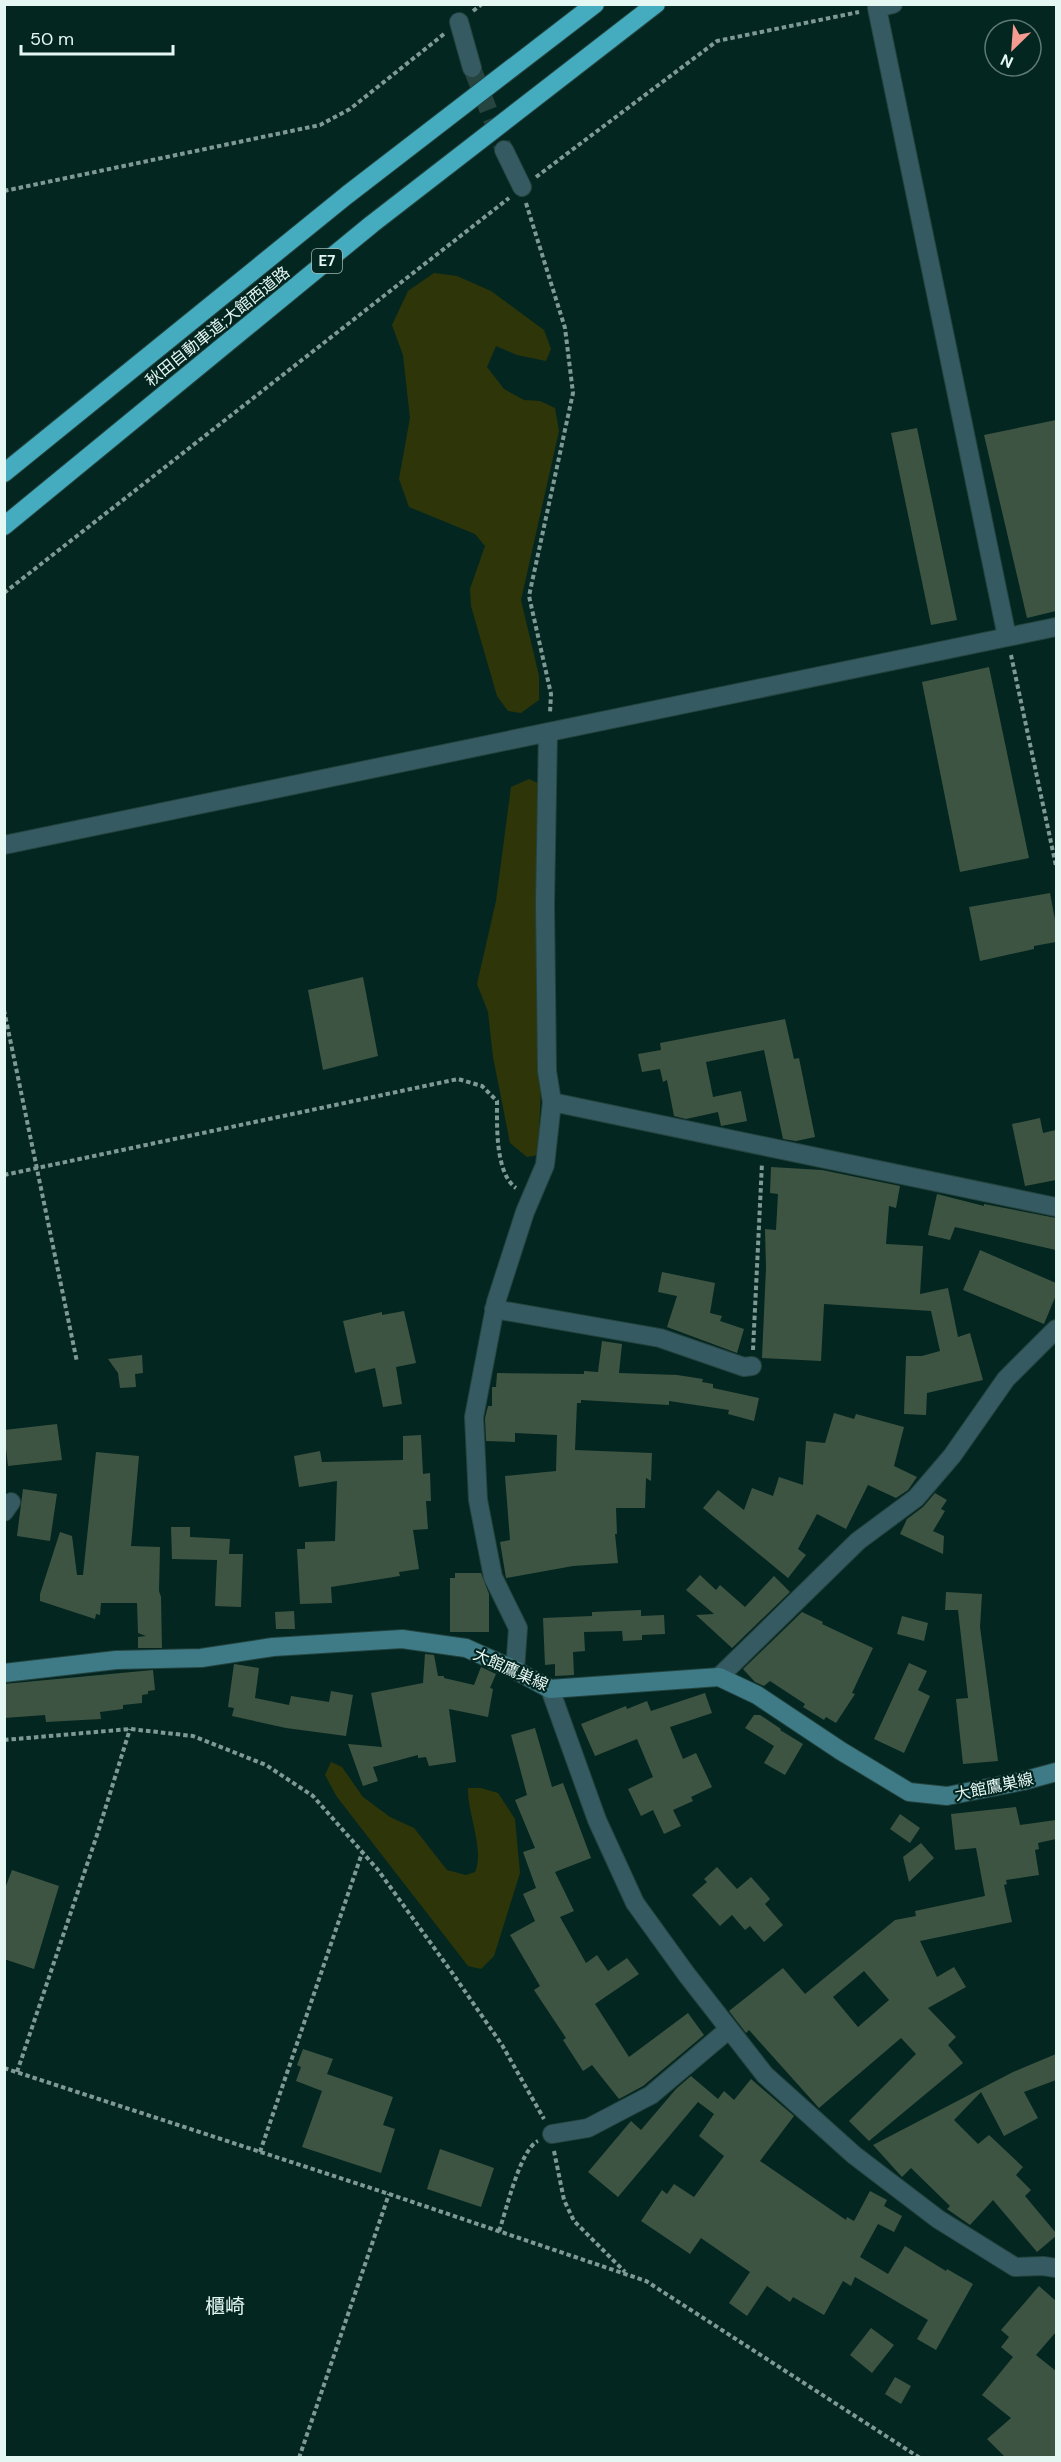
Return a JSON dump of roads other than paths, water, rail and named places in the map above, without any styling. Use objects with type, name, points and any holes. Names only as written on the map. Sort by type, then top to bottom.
[{"type":"highway","name":"秋田自動車道;大館西道路","points":[[4,473],[347,195],[595,4]]},
{"type":"highway","name":"秋田自動車道;大館西道路","points":[[4,526],[372,224],[656,4]]},
{"type":"main road","name":"大館鷹巣線","points":[[4,1673],[116,1660],[201,1658],[273,1647],[402,1639],[466,1648],[550,1689],[719,1677],[757,1695],[841,1751],[909,1792],[947,1796],[1056,1772]]},
{"type":"street","points":[[885,6],[1007,637]]},
{"type":"street","points":[[459,22],[472,68]]},
{"type":"street","points":[[504,150],[522,188]]},
{"type":"street","points":[[4,845],[1056,627]]},
{"type":"street","points":[[515,1670],[518,1628],[493,1577],[477,1488],[474,1417],[494,1309],[531,1198],[545,1165],[552,1102],[546,1059],[545,904],[548,732]]},
{"type":"street","points":[[552,1102],[1056,1207]]},
{"type":"street","points":[[494,1309],[660,1338],[744,1367],[752,1366]]},
{"type":"street","points":[[719,1677],[858,1541],[916,1498],[952,1456],[1006,1379],[1056,1329]]},
{"type":"street","points":[[550,1689],[597,1820],[635,1904],[728,2030],[765,2075],[854,2154],[939,2219],[1015,2267],[1056,2268]]},
{"type":"street","points":[[552,2134],[588,2128],[651,2095],[728,2030]]},
{"type":"tunnel","points":[[472,68],[504,150]]},
{"type":"district","name":"櫃崎","points":[[225,2306]]}]
